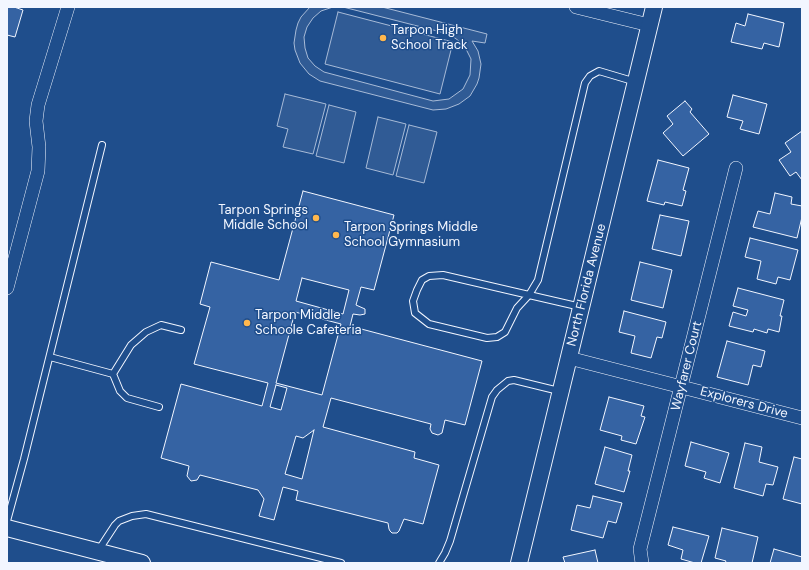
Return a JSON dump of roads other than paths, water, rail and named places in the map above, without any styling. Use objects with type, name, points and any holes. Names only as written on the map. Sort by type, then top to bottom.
[{"type":"street","points":[[7,288],[38,171],[39,146],[36,121],[38,106],[68,7]]},
{"type":"street","points":[[576,7],[649,25]]},
{"type":"street","name":"North Florida Avenue","points":[[519,563],[654,7]]},
{"type":"street","name":"Wayfarer Court","points":[[642,563],[640,549],[736,168]]},
{"type":"street","name":"Explorers Drive","points":[[569,358],[802,418]]},
{"type":"street","points":[[7,528],[142,563]]},
{"type":"lane","points":[[582,307],[529,295],[443,275],[429,276],[422,280],[413,301],[415,312],[429,324],[487,338],[497,337],[505,332],[517,308],[529,295],[538,280],[584,83],[590,76],[599,71],[636,82]]},
{"type":"lane","points":[[7,521],[50,357],[102,145]]},
{"type":"lane","points":[[113,374],[132,344],[146,332],[161,325],[181,330]]},
{"type":"lane","points":[[50,357],[113,374]]},
{"type":"lane","points":[[113,374],[120,391],[127,398],[159,407]]},
{"type":"lane","points":[[439,563],[450,541],[492,397],[496,390],[508,381],[514,380],[561,392]]},
{"type":"lane","points":[[97,552],[119,521],[132,516],[146,514],[341,563]]},
{"type":"place","name":"Tarpon High School Track","points":[[383,38]]},
{"type":"place","name":"Tarpon Springs Middle School","points":[[316,218]]},
{"type":"place","name":"Tarpon Springs Middle School Gymnasium","points":[[336,235]]},
{"type":"place","name":"Tarpon Middle Schoole Cafeteria","points":[[247,323]]}]
